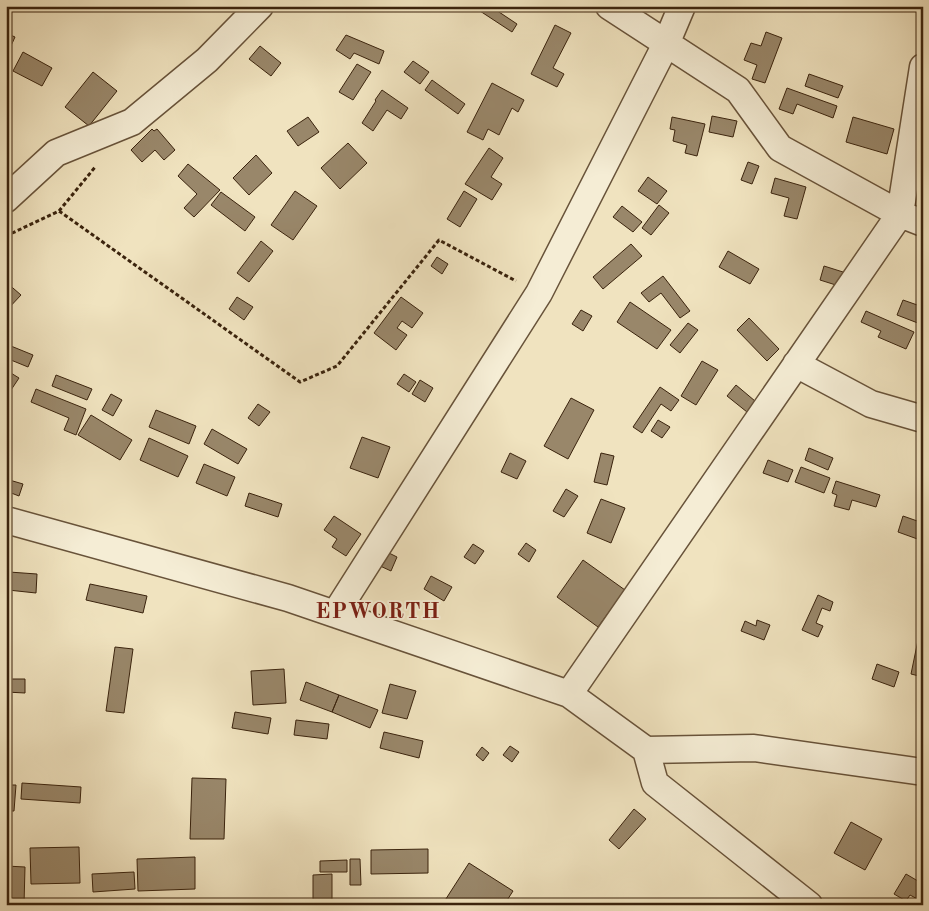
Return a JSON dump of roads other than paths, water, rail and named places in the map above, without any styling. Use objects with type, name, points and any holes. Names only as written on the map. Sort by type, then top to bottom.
[{"type":"street","points":[[6,199],[56,153],[132,122],[207,60],[260,6]]},
{"type":"street","points":[[609,6],[738,90],[780,148],[912,219]]},
{"type":"street","points":[[335,614],[539,293],[666,44],[682,6]]},
{"type":"street","points":[[569,694],[796,364],[912,219],[923,67]]},
{"type":"street","points":[[796,364],[871,404],[923,419]]},
{"type":"street","points":[[6,520],[288,598],[569,694],[646,750],[754,748],[923,772]]},
{"type":"street","points":[[646,750],[655,783],[810,905]]},
{"type":"district","name":"EPWORTH","points":[[378,610]]}]
